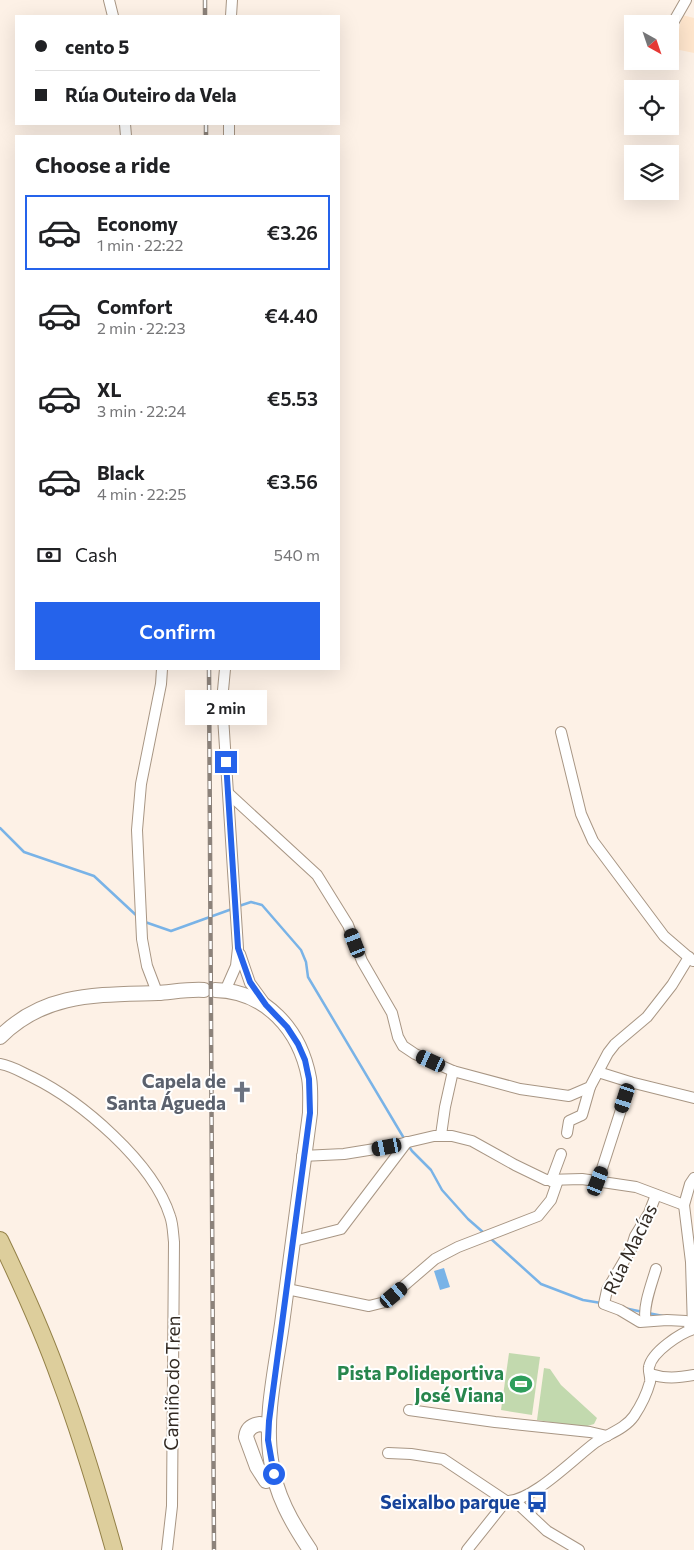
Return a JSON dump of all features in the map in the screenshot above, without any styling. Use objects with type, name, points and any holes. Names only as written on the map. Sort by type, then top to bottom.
[{"type":"main road","points":[[0,1240],[25,1294],[60,1379],[90,1467],[114,1550]]},
{"type":"street","points":[[109,0],[113,15]]},
{"type":"street","points":[[231,15],[232,0]]},
{"type":"street","points":[[677,15],[686,0]]},
{"type":"street","points":[[155,987],[147,966],[142,939],[138,878],[138,830],[141,784],[160,692],[162,670]]},
{"type":"street","points":[[0,1037],[26,1016],[41,1008],[68,999],[102,994],[210,990],[236,966],[238,948],[222,701],[225,670]]},
{"type":"street","points":[[561,732],[581,814],[592,841],[664,936],[691,959],[647,1017],[615,1044],[608,1053],[590,1088],[582,1115],[569,1121],[567,1133]]},
{"type":"street","points":[[229,794],[317,875],[348,925],[362,961],[392,1013],[398,1037],[404,1046],[415,1054],[454,1071],[520,1089],[569,1096],[590,1088]]},
{"type":"street","points":[[238,948],[246,974],[266,1005],[287,1027],[298,1044],[305,1060],[309,1079],[310,1096],[294,1241],[268,1440],[271,1463],[287,1512]]},
{"type":"street","points":[[0,1026],[25,1008],[58,994],[88,989],[191,988],[252,999],[266,1005]]},
{"type":"street","points":[[252,999],[274,1020],[290,1043],[296,1056],[301,1080],[301,1113],[262,1424]]},
{"type":"street","name":"Camiño do Tren","points":[[0,1064],[17,1069],[46,1084],[97,1121],[132,1155],[157,1189],[170,1216],[174,1242],[172,1506],[167,1550]]},
{"type":"street","points":[[441,1135],[444,1107],[454,1071]]},
{"type":"street","points":[[598,1072],[694,1098]]},
{"type":"street","points":[[598,1181],[630,1082]]},
{"type":"street","points":[[287,1228],[294,1211],[303,1156],[305,1131],[301,1113]]},
{"type":"street","points":[[303,1156],[344,1154],[441,1135],[452,1136],[472,1141],[515,1165],[555,1181],[582,1179],[641,1188],[684,1205]]},
{"type":"street","points":[[294,1241],[342,1230],[407,1142]]},
{"type":"street","points":[[287,1289],[369,1306],[386,1302],[436,1259],[458,1247],[538,1216],[551,1200],[561,1154]]},
{"type":"street","points":[[694,1178],[690,1184],[684,1205],[693,1257],[694,1331]]},
{"type":"street","name":"Rúa Macías","points":[[646,1321],[640,1322],[620,1310],[604,1304],[607,1290],[631,1249],[635,1236],[649,1212],[656,1195]]},
{"type":"street","points":[[656,1269],[644,1316],[646,1321],[686,1321],[694,1331]]},
{"type":"street","points":[[467,1550],[510,1501],[555,1476],[597,1442],[622,1428],[632,1418],[650,1382],[649,1368],[656,1354],[686,1331],[694,1331]]},
{"type":"street","points":[[650,1374],[662,1378],[694,1376]]},
{"type":"street","points":[[274,1386],[267,1399],[257,1444],[266,1481],[277,1510],[300,1550]]},
{"type":"street","points":[[409,1410],[495,1422],[590,1432],[607,1436]]},
{"type":"street","points":[[257,1444],[275,1492],[310,1550]]},
{"type":"street","points":[[388,1454],[411,1454],[443,1459],[510,1501],[547,1532],[579,1550]]},
{"type":"shaded area","points":[[682,15],[694,18],[694,53],[679,50],[679,30]]},
{"type":"green space","name":"Pista Polideportiva José Viana","points":[[509,1353],[540,1357],[532,1415],[501,1410]]},
{"type":"green space","points":[[544,1368],[550,1369],[561,1385],[597,1418],[594,1424],[584,1427],[537,1420]]},
{"type":"water","points":[[444,1268],[450,1287],[440,1290],[434,1271]]},
{"type":"waterway","points":[[0,828],[24,852],[94,876],[137,916]]},
{"type":"waterway","points":[[239,906],[251,902],[262,905],[301,950],[306,962],[308,977],[405,1140]]},
{"type":"waterway","points":[[145,922],[171,931],[232,909]]},
{"type":"waterway","points":[[408,1145],[431,1170],[442,1190],[468,1219],[484,1233]]},
{"type":"waterway","points":[[490,1238],[541,1284],[583,1300],[601,1303]]},
{"type":"waterway","points":[[624,1308],[643,1312]]},
{"type":"waterway","points":[[648,1313],[663,1316]]},
{"type":"railway","points":[[205,0],[205,15]]},
{"type":"railway","points":[[206,125],[206,135]]},
{"type":"railway","points":[[209,670],[214,1550]]},
{"type":"place","name":"Capela de Santa Águeda","points":[[242,1092]]},
{"type":"place","name":"Pista Polideportiva José Viana","points":[[521,1384]]},
{"type":"place","name":"Seixalbo parque","points":[[537,1502]]},
{"type":"route","points":[[226,762],[238,948],[250,982],[266,1005],[287,1027],[298,1044],[305,1060],[309,1079],[310,1113],[269,1421],[268,1440],[274,1474]]}]
